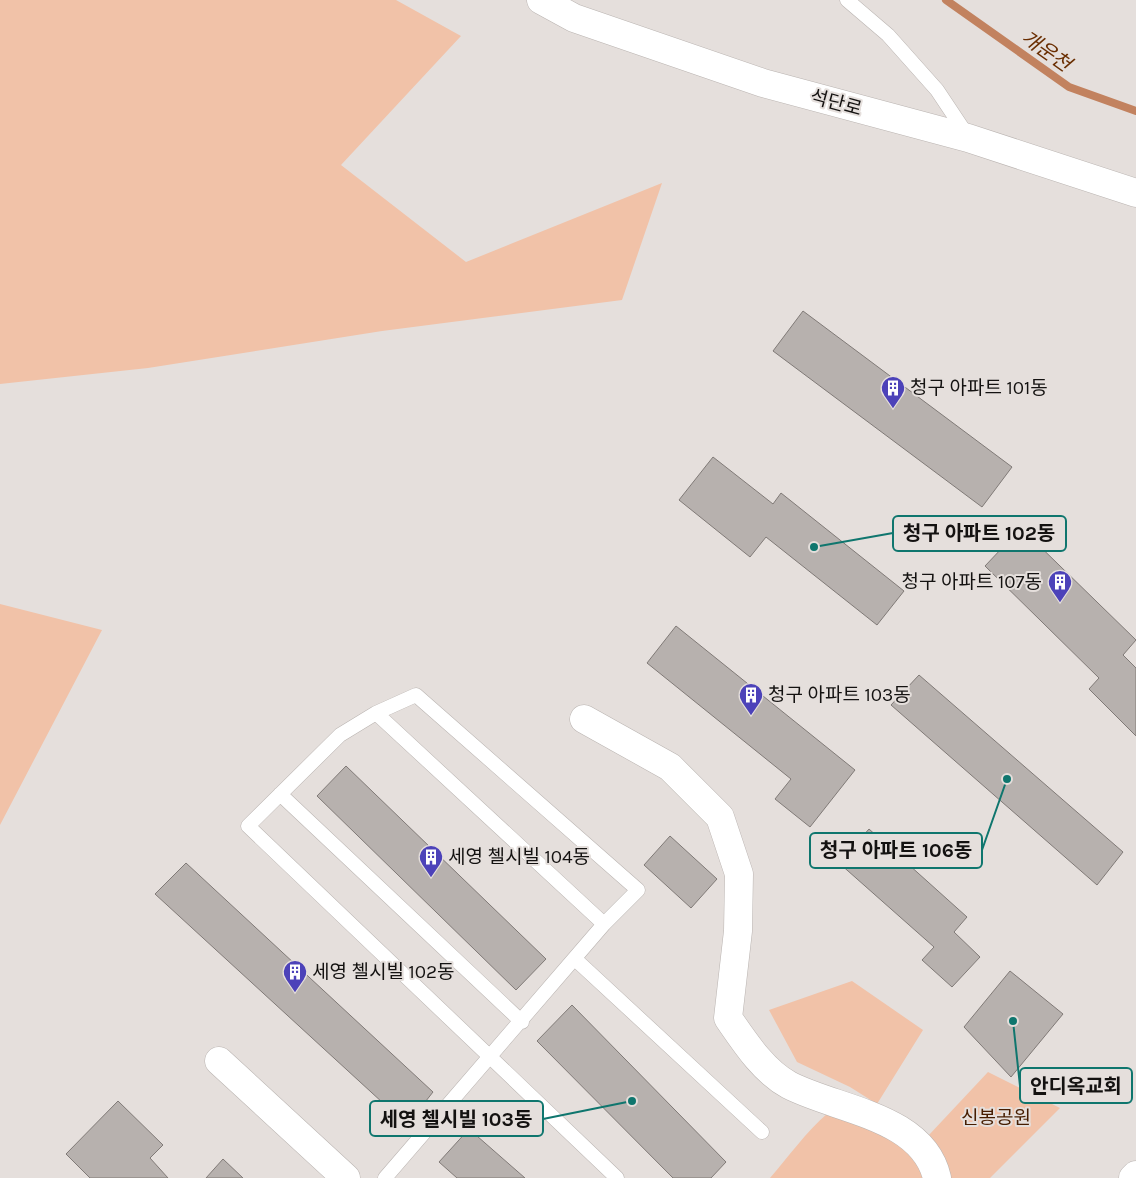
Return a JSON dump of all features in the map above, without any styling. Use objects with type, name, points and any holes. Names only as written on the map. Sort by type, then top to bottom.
[{"type":"street","name":"석단로","points":[[541,0],[574,18],[763,83],[968,138],[1136,193]]},
{"type":"street","points":[[584,719],[670,768],[720,817],[739,874],[738,931],[728,1018],[753,1054],[788,1084],[904,1130],[923,1147],[938,1178]]},
{"type":"street","points":[[219,1061],[346,1178]]},
{"type":"lane","points":[[847,0],[888,35],[937,90],[968,138]]},
{"type":"lane","points":[[385,1178],[491,1058],[604,924],[638,890],[416,695],[376,713],[340,735],[248,826],[491,1058],[617,1178]]},
{"type":"lane","points":[[376,713],[604,924]]},
{"type":"lane","points":[[280,794],[522,1022]]},
{"type":"lane","points":[[575,959],[762,1132]]},
{"type":"green space","points":[[0,0],[396,0],[461,36],[341,165],[466,262],[662,183],[622,300],[382,331],[148,368],[0,384]]},
{"type":"green space","points":[[0,604],[102,630],[0,825]]},
{"type":"green space","points":[[852,981],[923,1030],[877,1104],[850,1087],[797,1062],[769,1010]]},
{"type":"green space","name":"신봉공원","points":[[988,1072],[1060,1108],[990,1178],[945,1178],[928,1136]]},
{"type":"green space","name":"신봉공원","points":[[828,1113],[891,1132],[928,1178],[770,1178],[805,1136]]},
{"type":"building","name":"청구 아파트 101동","points":[[803,311],[1012,467],[982,507],[773,351]]},
{"type":"building","points":[[713,457],[773,504],[781,493],[904,591],[877,625],[766,537],[750,557],[679,500]]},
{"type":"building","name":"청구 아파트 107동","points":[[1021,528],[1136,640],[1123,655],[1136,668],[1136,736],[1089,689],[1099,678],[985,566]]},
{"type":"building","name":"청구 아파트 103동","points":[[676,626],[855,770],[810,827],[775,799],[791,779],[647,663]]},
{"type":"building","points":[[919,675],[1123,852],[1097,885],[891,705]]},
{"type":"building","name":"세영 첼시빌 104동","points":[[346,766],[546,959],[516,990],[317,796]]},
{"type":"building","points":[[869,829],[967,917],[954,932],[980,957],[952,987],[922,960],[934,947],[839,863]]},
{"type":"building","points":[[670,836],[717,879],[691,908],[644,865]]},
{"type":"building","name":"세영 첼시빌 102동","points":[[186,863],[433,1092],[407,1125],[155,894]]},
{"type":"building","points":[[1010,971],[1063,1014],[1011,1077],[964,1027]]},
{"type":"building","points":[[572,1005],[726,1162],[711,1178],[673,1178],[537,1041]]},
{"type":"building","points":[[118,1101],[163,1145],[150,1158],[168,1178],[90,1178],[66,1154]]},
{"type":"building","points":[[469,1129],[525,1178],[457,1178],[439,1162]]},
{"type":"building","points":[[223,1159],[243,1178],[206,1178]]},
{"type":"waterway","name":"개운천","points":[[946,0],[1069,87],[1136,111]]},
{"type":"place","name":"청구 아파트 101동","points":[[893,409]]},
{"type":"place","name":"청구 아파트 102동","points":[[814,547]]},
{"type":"place","name":"청구 아파트 107동","points":[[1060,603]]},
{"type":"place","name":"청구 아파트 103동","points":[[751,716]]},
{"type":"place","name":"청구 아파트 106동","points":[[1007,779]]},
{"type":"place","name":"세영 첼시빌 104동","points":[[431,878]]},
{"type":"place","name":"세영 첼시빌 102동","points":[[295,993]]},
{"type":"place","name":"안디옥교회","points":[[1013,1021]]},
{"type":"place","name":"세영 첼시빌 103동","points":[[632,1101]]}]
